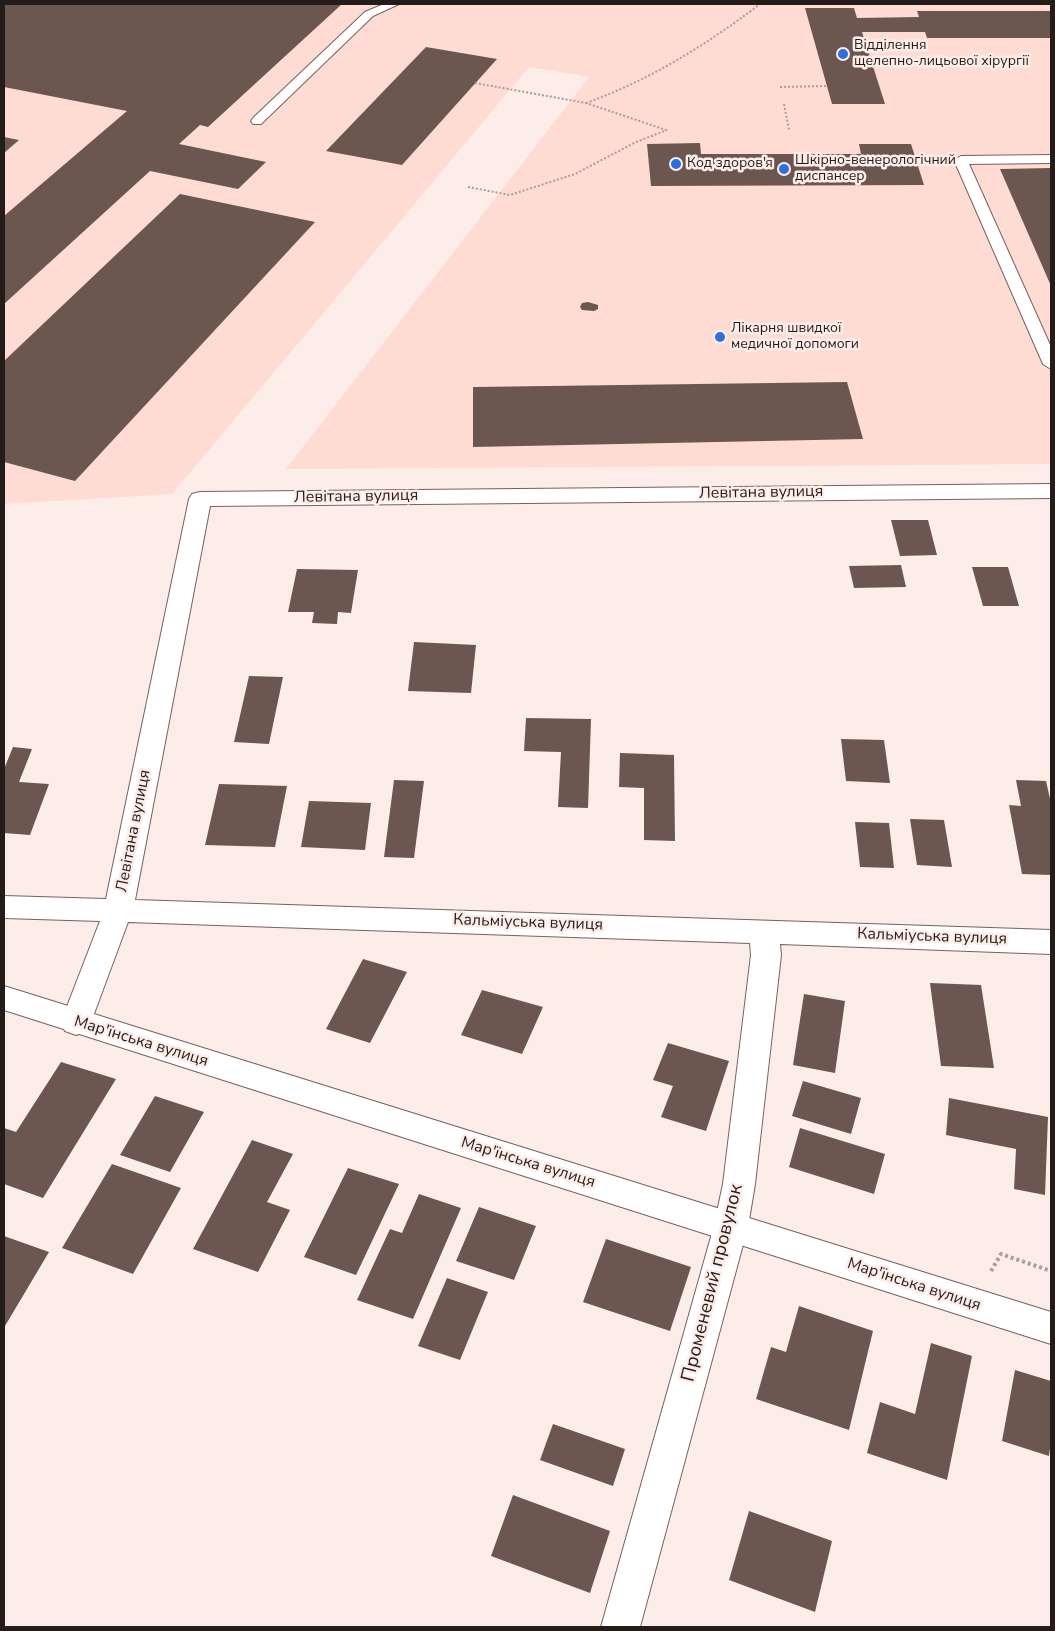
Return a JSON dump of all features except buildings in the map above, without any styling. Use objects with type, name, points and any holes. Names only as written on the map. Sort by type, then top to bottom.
[{"type":"street","name":"Левітана вулиця","points":[[76,1022],[118,911],[200,499],[1051,491]]},
{"type":"street","name":"Кальміуська вулиця","points":[[4,907],[1051,942]]},
{"type":"street","name":"Променевий провулок","points":[[620,1627],[731,1226],[739,1184],[766,955],[764,931]]},
{"type":"street","name":"Мар'їнська вулиця","points":[[4,998],[1051,1328]]},
{"type":"lane","points":[[256,121],[369,14],[392,4]]},
{"type":"lane","points":[[1051,159],[961,160],[1051,364]]},
{"type":"path","points":[[586,103],[620,91],[718,35],[760,4]]},
{"type":"path","points":[[468,187],[510,195],[575,174],[636,142],[667,130],[586,103],[475,84]]},
{"type":"path","points":[[780,87],[827,86]]},
{"type":"path","points":[[784,104],[790,130]]},
{"type":"path","points":[[990,1274],[1002,1254],[1051,1271]]},
{"type":"shaded area","points":[[4,4],[1051,4],[1051,464],[286,469],[589,77],[529,67],[172,494],[4,504]]},
{"type":"place","name":"Відділення щелепно-лицьової хірургії","points":[[843,54]]},
{"type":"place","name":"Код здоров'я","points":[[676,164]]},
{"type":"place","name":"Шкірно-венерологічний диспансер","points":[[784,169]]},
{"type":"place","name":"Лікарня швидкої медичної допомоги","points":[[720,337]]}]
